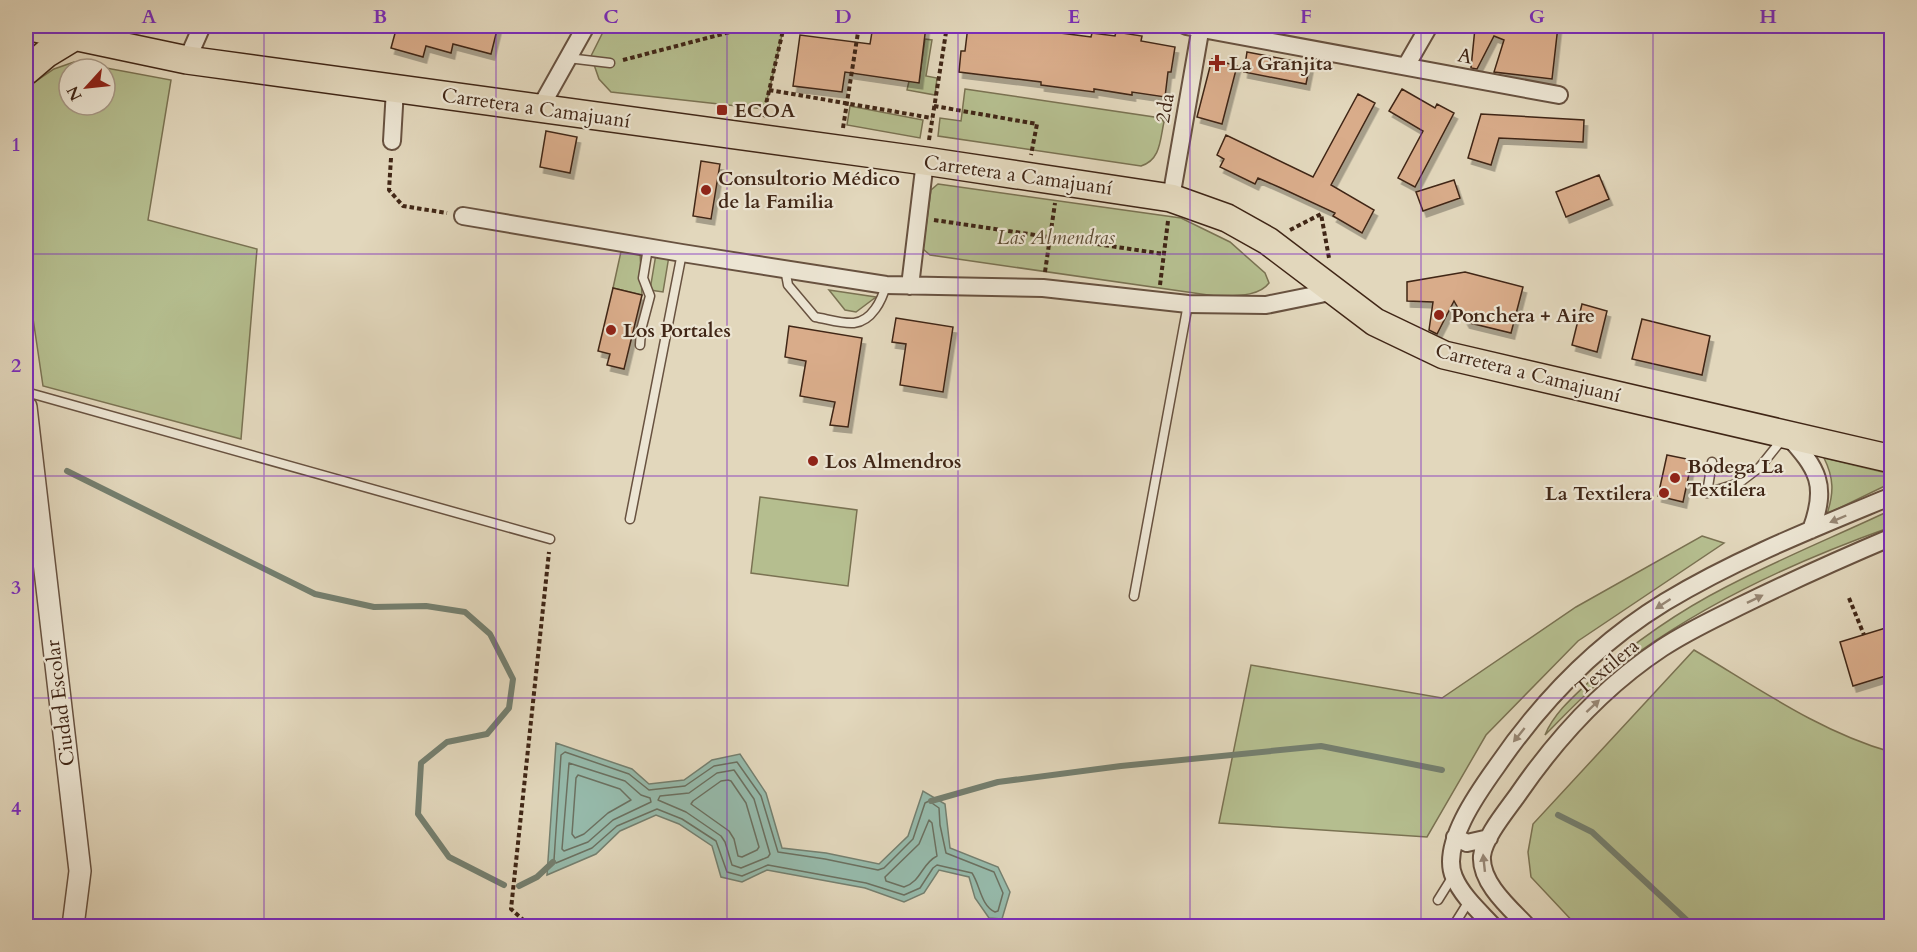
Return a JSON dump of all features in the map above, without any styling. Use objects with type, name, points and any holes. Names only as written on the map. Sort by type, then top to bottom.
[{"type":"main road","name":"Carretera a Camajuaní","points":[[26,26],[187,60],[925,161],[1171,198],[1227,218],[1268,241],[1375,322],[1444,355],[1892,459]]},
{"type":"main road","points":[[26,71],[46,54],[74,37]]},
{"type":"street","points":[[187,60],[202,26]]},
{"type":"street","points":[[540,108],[586,26]]},
{"type":"street","name":"A","points":[[1196,26],[1559,95]]},
{"type":"street","name":"2da","points":[[1171,198],[1196,26]]},
{"type":"street","points":[[1406,66],[1429,26]]},
{"type":"street","points":[[392,141],[395,89]]},
{"type":"street","points":[[910,286],[925,161]]},
{"type":"street","points":[[463,216],[886,285],[1043,288],[1188,304],[1266,304],[1335,291]]},
{"type":"street","name":"Ciudad Escolar","points":[[26,407],[80,871],[73,927]]},
{"type":"street","points":[[1786,434],[1804,455],[1817,477],[1820,494],[1818,510],[1811,530]]},
{"type":"street","name":"Textilera","points":[[1453,876],[1450,859],[1455,837],[1480,790],[1516,738],[1558,688],[1613,640],[1663,603],[1708,578],[1811,530],[1892,496]]},
{"type":"street","name":"Textilera","points":[[1527,927],[1493,889],[1485,872],[1482,856],[1489,838],[1536,768],[1572,725],[1617,683],[1661,649],[1699,626],[1795,579],[1892,537]]},
{"type":"street","points":[[1455,837],[1467,843],[1489,838]]},
{"type":"street","points":[[1453,876],[1469,901],[1493,927]]},
{"type":"street","points":[[1469,901],[1480,890],[1493,889]]},
{"type":"lane","points":[[568,58],[610,63]]},
{"type":"lane","points":[[640,345],[641,330],[650,296],[643,278],[648,248]]},
{"type":"lane","points":[[630,519],[681,253]]},
{"type":"lane","points":[[785,269],[788,285],[815,317],[855,323],[873,312],[882,298],[886,285]]},
{"type":"lane","points":[[1134,596],[1188,304]]},
{"type":"lane","points":[[26,392],[550,539]]},
{"type":"lane","points":[[1712,462],[1707,493],[1739,483],[1760,467],[1786,434]]},
{"type":"lane","points":[[1438,900],[1453,876]]},
{"type":"lane","points":[[1454,925],[1469,901]]},
{"type":"path","points":[[610,63],[753,26]]},
{"type":"path","points":[[758,138],[784,26]]},
{"type":"path","points":[[839,150],[859,26]]},
{"type":"path","points":[[925,161],[947,26]]},
{"type":"path","points":[[769,90],[932,118]]},
{"type":"path","points":[[934,106],[1037,124],[1028,177]]},
{"type":"path","points":[[392,141],[389,190],[403,206],[463,216]]},
{"type":"path","points":[[1043,288],[1058,181]]},
{"type":"path","points":[[1157,300],[1171,198]]},
{"type":"path","points":[[1268,241],[1321,214],[1335,291]]},
{"type":"path","points":[[918,218],[1164,254]]},
{"type":"path","points":[[530,927],[511,909],[550,539]]},
{"type":"path","points":[[1849,598],[1864,635]]},
{"type":"green space","points":[[606,26],[784,26],[765,109],[611,92],[599,79],[591,56]]},
{"type":"green space","points":[[925,39],[932,40],[926,76],[937,78],[935,95],[907,90],[909,81],[919,82]]},
{"type":"green space","points":[[57,68],[57,117],[117,117],[117,70],[171,80],[148,220],[257,249],[241,439],[43,386],[26,271],[26,88]]},
{"type":"green space","points":[[965,89],[1161,118],[1164,122],[1158,148],[1152,159],[1141,166],[938,136],[940,118],[961,121]]},
{"type":"green space","points":[[850,106],[923,120],[920,138],[847,125]]},
{"type":"green space","name":"Las Almendras","points":[[938,184],[1181,218],[1230,242],[1265,273],[1269,283],[1252,293],[1215,296],[930,255],[923,249],[931,190]]},
{"type":"green space","points":[[622,247],[640,251],[642,295],[613,288]]},
{"type":"green space","points":[[656,254],[669,256],[663,292],[650,290]]},
{"type":"green space","points":[[829,290],[876,297],[856,312],[845,310]]},
{"type":"green space","points":[[1824,458],[1891,474],[1891,483],[1827,514],[1832,486],[1830,472]]},
{"type":"green space","points":[[760,497],[857,510],[848,586],[751,573]]},
{"type":"green space","points":[[1891,510],[1891,527],[1816,556],[1744,589],[1708,608],[1640,651],[1575,704],[1545,735],[1559,712],[1591,680],[1639,641],[1673,618],[1746,577]]},
{"type":"green space","points":[[1702,536],[1724,543],[1578,641],[1486,735],[1427,837],[1219,823],[1251,665],[1442,698],[1576,607]]},
{"type":"green space","points":[[1694,650],[1814,721],[1891,752],[1891,926],[1577,926],[1531,877],[1528,852],[1533,824]]},
{"type":"water","points":[[556,743],[632,769],[649,784],[684,780],[712,760],[740,754],[766,793],[782,848],[826,853],[879,864],[908,836],[923,791],[945,804],[950,848],[998,867],[1010,892],[1002,919],[989,918],[975,898],[969,877],[939,870],[924,893],[904,902],[865,888],[767,870],[742,882],[721,877],[712,846],[679,824],[656,815],[620,831],[596,854],[547,875]]},
{"type":"building","points":[[397,26],[498,26],[491,54],[453,44],[451,53],[426,46],[423,57],[391,48]]},
{"type":"building","points":[[873,26],[926,26],[919,83],[845,72],[842,92],[793,86],[800,35],[870,44]]},
{"type":"building","points":[[968,26],[1037,26],[1054,28],[1053,32],[1091,37],[1092,33],[1115,36],[1116,32],[1142,36],[1141,41],[1175,47],[1171,72],[1168,72],[1165,97],[1094,89],[1094,92],[1041,85],[1041,82],[959,72],[961,51],[965,51]]},
{"type":"building","points":[[1470,26],[1558,26],[1552,79],[1494,72],[1504,40],[1494,36],[1477,69],[1471,68],[1475,28]]},
{"type":"building","points":[[1247,52],[1310,64],[1306,84],[1244,72]]},
{"type":"building","points":[[1212,59],[1237,66],[1222,124],[1197,117]]},
{"type":"building","points":[[1402,89],[1435,108],[1437,104],[1454,113],[1415,187],[1398,178],[1423,131],[1389,111]]},
{"type":"building","points":[[1358,94],[1375,103],[1331,185],[1374,210],[1362,233],[1333,216],[1335,213],[1258,178],[1255,184],[1220,167],[1224,159],[1217,155],[1226,135],[1313,177]]},
{"type":"building","points":[[1481,114],[1584,120],[1583,142],[1499,138],[1491,165],[1468,158]]},
{"type":"building","points":[[546,131],[577,137],[570,173],[540,167]]},
{"type":"building","name":"Consultorio Médico de la Familia","points":[[701,161],[720,164],[711,219],[693,216]]},
{"type":"building","points":[[1599,175],[1609,199],[1566,217],[1556,192]]},
{"type":"building","points":[[1454,180],[1460,198],[1423,211],[1416,192]]},
{"type":"building","points":[[1465,272],[1523,287],[1511,333],[1466,322],[1454,301],[1437,334],[1429,330],[1433,302],[1407,301],[1407,282]]},
{"type":"building","points":[[613,288],[642,295],[624,369],[607,365],[610,354],[598,351]]},
{"type":"building","points":[[1582,304],[1607,311],[1597,352],[1572,345]]},
{"type":"building","points":[[896,318],[953,327],[943,392],[900,385],[906,344],[892,342]]},
{"type":"building","points":[[1642,319],[1710,336],[1702,375],[1632,359]]},
{"type":"building","points":[[789,326],[862,338],[848,427],[830,425],[835,402],[800,396],[806,361],[785,357]]},
{"type":"building","name":"Bodega La Textilera","points":[[1667,455],[1692,460],[1683,502],[1658,496]]},
{"type":"building","points":[[1892,626],[1892,674],[1853,686],[1840,642]]},
{"type":"waterway","points":[[67,471],[315,594],[374,607],[426,606],[465,612],[490,634],[513,679],[509,708],[487,734],[447,742],[421,763],[418,814],[449,857],[504,885]]},
{"type":"waterway","points":[[931,801],[998,782],[1121,766],[1321,746],[1442,770]]},
{"type":"waterway","points":[[1558,815],[1592,832],[1693,926]]},
{"type":"waterway","points":[[519,886],[537,877],[553,862]]},
{"type":"waterway","points":[[1886,926],[1892,919]]},
{"type":"place","name":"La Granjita","points":[[1217,63]]},
{"type":"place","name":"ECOA","points":[[722,110]]},
{"type":"place","name":"Consultorio Médico de la Familia","points":[[706,190]]},
{"type":"place","name":"Ponchera + Aire","points":[[1439,315]]},
{"type":"place","name":"Los Portales","points":[[611,330]]},
{"type":"place","name":"Los Almendros","points":[[813,461]]},
{"type":"place","name":"Bodega La Textilera","points":[[1675,478]]},
{"type":"place","name":"La Textilera","points":[[1664,493]]}]
